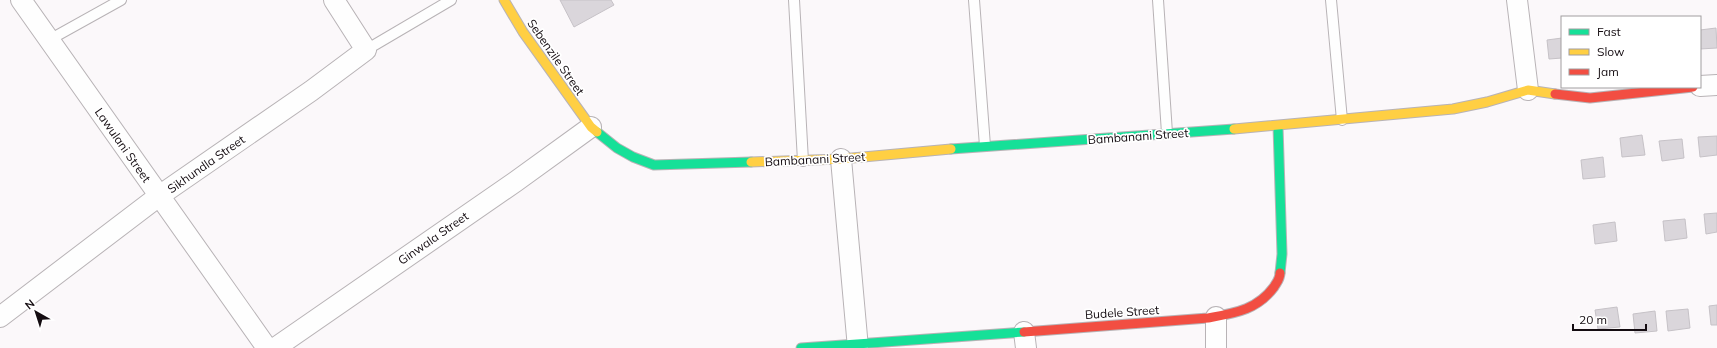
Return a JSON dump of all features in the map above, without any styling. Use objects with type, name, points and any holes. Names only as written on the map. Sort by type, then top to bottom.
[{"type":"street","name":"Lawulani Street","points":[[21,0],[267,348]]},
{"type":"street","points":[[334,0],[366,50]]},
{"type":"street","name":"Sebenzile Street","points":[[504,0],[523,32],[590,127]]},
{"type":"street","points":[[1517,0],[1528,90]]},
{"type":"street","name":"Sikhundla Street","points":[[0,317],[159,196],[311,91],[366,50]]},
{"type":"street","points":[[1701,86],[1717,85]]},
{"type":"street","name":"Bambanani Street","points":[[590,127],[617,148],[633,157],[654,165],[803,161],[1342,120],[1453,109],[1487,102],[1528,90],[1590,98],[1684,88]]},
{"type":"street","name":"Budele Street","points":[[801,348],[1025,340],[1216,317],[1251,307],[1266,298],[1280,278],[1282,254],[1278,126]]},
{"type":"street","name":"Ginwala Street","points":[[275,348],[515,182],[590,127]]},
{"type":"street","points":[[841,159],[857,346]]},
{"type":"street","points":[[1216,317],[1216,348]]},
{"type":"lane","points":[[49,40],[121,0]]},
{"type":"lane","points":[[366,50],[451,0]]},
{"type":"lane","points":[[794,0],[803,161]]},
{"type":"lane","points":[[974,0],[985,146]]},
{"type":"lane","points":[[1158,0],[1167,133]]},
{"type":"lane","points":[[1331,0],[1342,120]]},
{"type":"building","points":[[560,0],[611,0],[614,5],[574,27]]},
{"type":"building","points":[[1716,28],[1717,48],[1701,49],[1701,30]]},
{"type":"building","points":[[1561,38],[1561,58],[1549,59],[1547,40]]},
{"type":"building","points":[[1642,135],[1645,155],[1622,157],[1620,138]]},
{"type":"building","points":[[1717,136],[1717,155],[1700,157],[1698,137]]},
{"type":"building","points":[[1682,139],[1684,158],[1662,161],[1659,141]]},
{"type":"building","points":[[1603,157],[1605,177],[1583,179],[1581,160]]},
{"type":"building","points":[[1717,213],[1717,232],[1706,234],[1704,214]]},
{"type":"building","points":[[1685,219],[1687,238],[1665,241],[1663,221]]},
{"type":"building","points":[[1615,222],[1617,241],[1595,244],[1593,225]]},
{"type":"building","points":[[1717,305],[1717,325],[1711,325],[1709,306]]},
{"type":"building","points":[[1617,307],[1620,327],[1598,329],[1595,310]]},
{"type":"building","points":[[1688,309],[1690,328],[1668,331],[1666,311]]},
{"type":"building","points":[[1655,311],[1657,331],[1635,333],[1633,314]]},
{"type":"traffic: fast","points":[[1278,126],[1282,254],[1280,273]]},
{"type":"traffic: fast","points":[[951,149],[1234,129]]},
{"type":"traffic: fast","points":[[597,132],[617,148],[633,157],[654,165],[751,162]]},
{"type":"traffic: fast","points":[[801,348],[1024,332]]},
{"type":"traffic: slow","points":[[504,0],[523,32],[591,127],[597,132]]},
{"type":"traffic: slow","points":[[1234,129],[1453,109],[1487,102],[1528,90],[1555,94]]},
{"type":"traffic: slow","points":[[751,162],[841,159],[951,149]]},
{"type":"traffic: jam","points":[[1555,94],[1590,98],[1684,88]]},
{"type":"traffic: jam","points":[[1024,332],[1208,318],[1236,312],[1253,306],[1267,295],[1279,279],[1280,273]]}]
